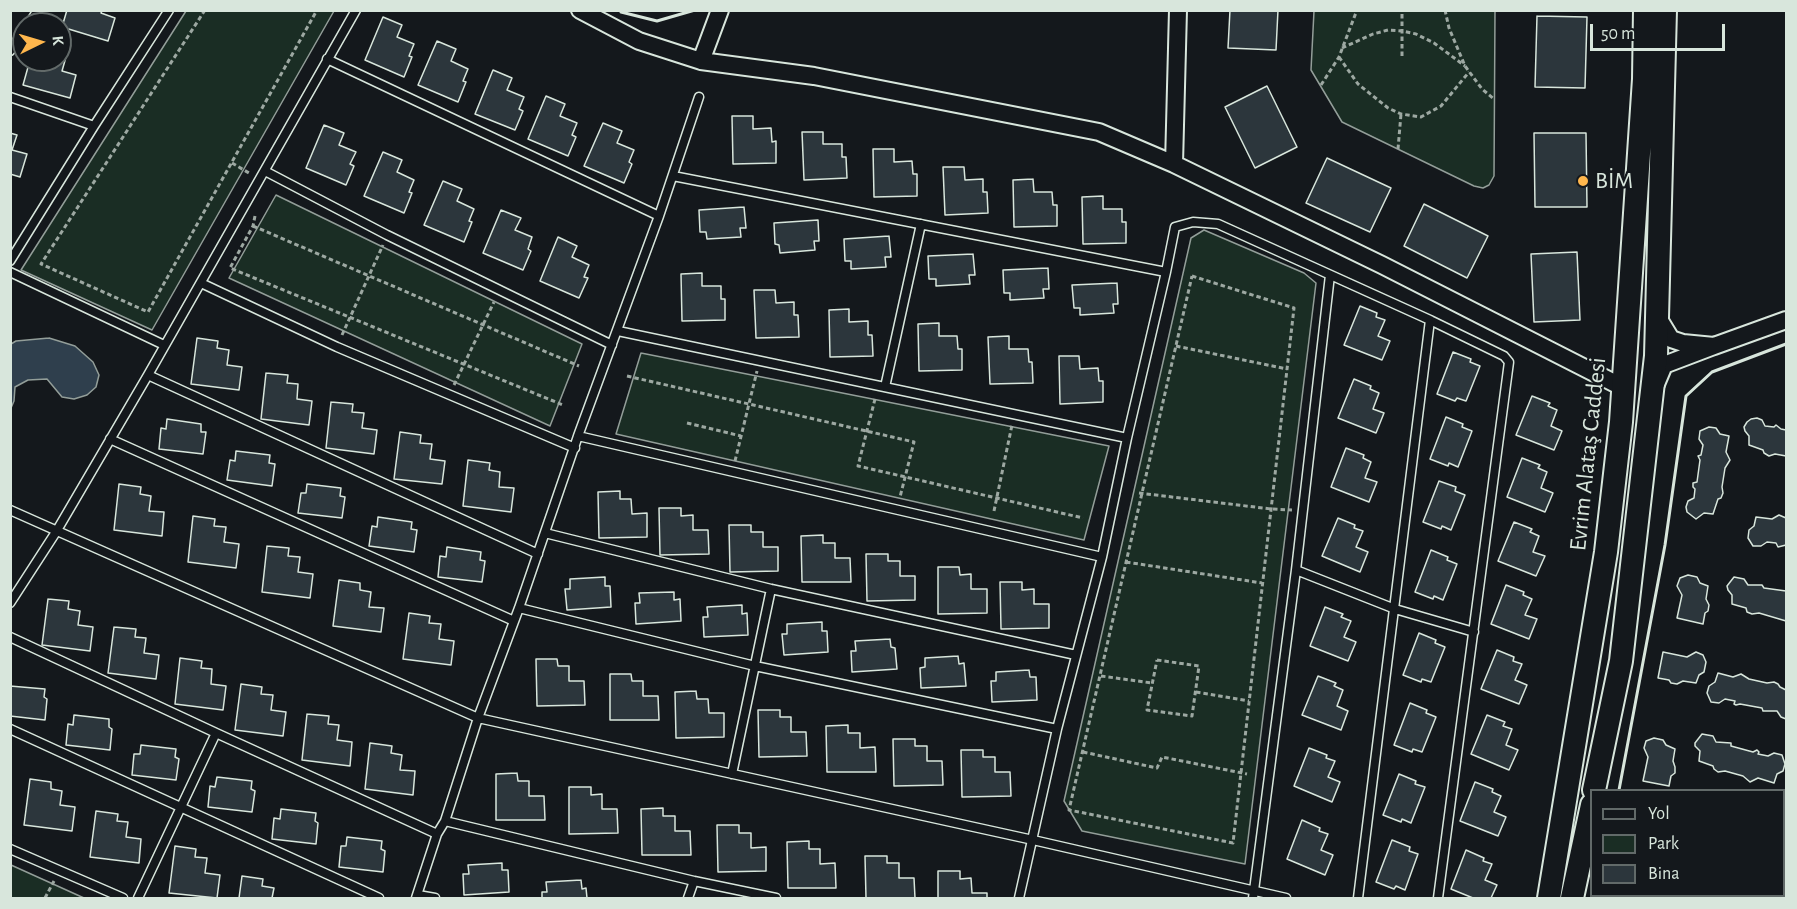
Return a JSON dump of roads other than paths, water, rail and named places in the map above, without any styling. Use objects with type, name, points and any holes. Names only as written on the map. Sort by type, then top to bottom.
[{"type":"main road","name":"Evrim Alataş Caddesi","points":[[1549,898],[1606,552],[1624,388],[1644,79],[1645,10]]},
{"type":"main road","points":[[1594,789],[1621,661],[1656,356],[1665,10]]},
{"type":"main road","points":[[1572,898],[1590,814]]},
{"type":"street","points":[[580,10],[639,41],[702,61],[814,76],[1099,132],[1174,164],[1382,265],[1624,388]]},
{"type":"street","points":[[702,61],[720,10]]},
{"type":"street","points":[[1174,164],[1178,10]]},
{"type":"street","points":[[1657,316],[1671,339],[1683,344],[1714,346]]},
{"type":"street","points":[[1651,395],[1664,365],[1786,320]]},
{"type":"lane","points":[[10,261],[169,10]]},
{"type":"lane","points":[[10,603],[56,532],[148,375],[356,10]]},
{"type":"lane","points":[[327,59],[659,216]]},
{"type":"lane","points":[[10,97],[94,126]]},
{"type":"lane","points":[[435,898],[417,896],[437,834],[445,821],[478,718],[659,216],[699,97]]},
{"type":"lane","points":[[265,171],[387,235],[612,345]]},
{"type":"lane","points":[[673,176],[1166,272]]},
{"type":"lane","points":[[1019,898],[1034,840],[1057,729],[1102,557],[1175,227],[1193,222],[1218,224],[1430,320],[1504,356],[1509,362],[1438,898]]},
{"type":"lane","points":[[882,386],[921,224]]},
{"type":"lane","points":[[10,272],[164,345]]},
{"type":"lane","points":[[1254,895],[1296,570],[1330,276]]},
{"type":"lane","points":[[201,283],[337,347],[575,448]]},
{"type":"lane","points":[[1358,898],[1430,320]]},
{"type":"lane","points":[[618,331],[1127,438]]},
{"type":"lane","points":[[148,375],[538,554]]},
{"type":"lane","points":[[578,436],[1102,557]]},
{"type":"lane","points":[[110,439],[514,621]]},
{"type":"lane","points":[[10,510],[478,718],[1034,840],[1254,895],[1286,898]]},
{"type":"lane","points":[[545,533],[771,589],[1076,655]]},
{"type":"lane","points":[[1296,570],[1395,609],[1474,632]]},
{"type":"lane","points":[[732,774],[771,589]]},
{"type":"lane","points":[[519,608],[755,666],[1057,729]]},
{"type":"lane","points":[[10,637],[437,834]]},
{"type":"lane","points":[[10,729],[379,898]]},
{"type":"lane","points":[[138,898],[216,734]]},
{"type":"lane","points":[[445,821],[693,881],[776,898]]},
{"type":"lane","points":[[10,849],[123,898]]},
{"type":"lane","points":[[688,898],[693,881]]},
{"type":"water","points":[[49,338],[75,346],[93,362],[99,375],[96,387],[87,395],[74,399],[62,397],[47,379],[28,380],[15,387],[11,408],[11,344],[16,341]]},
{"type":"place","name":"BİM","points":[[1583,181]]}]
